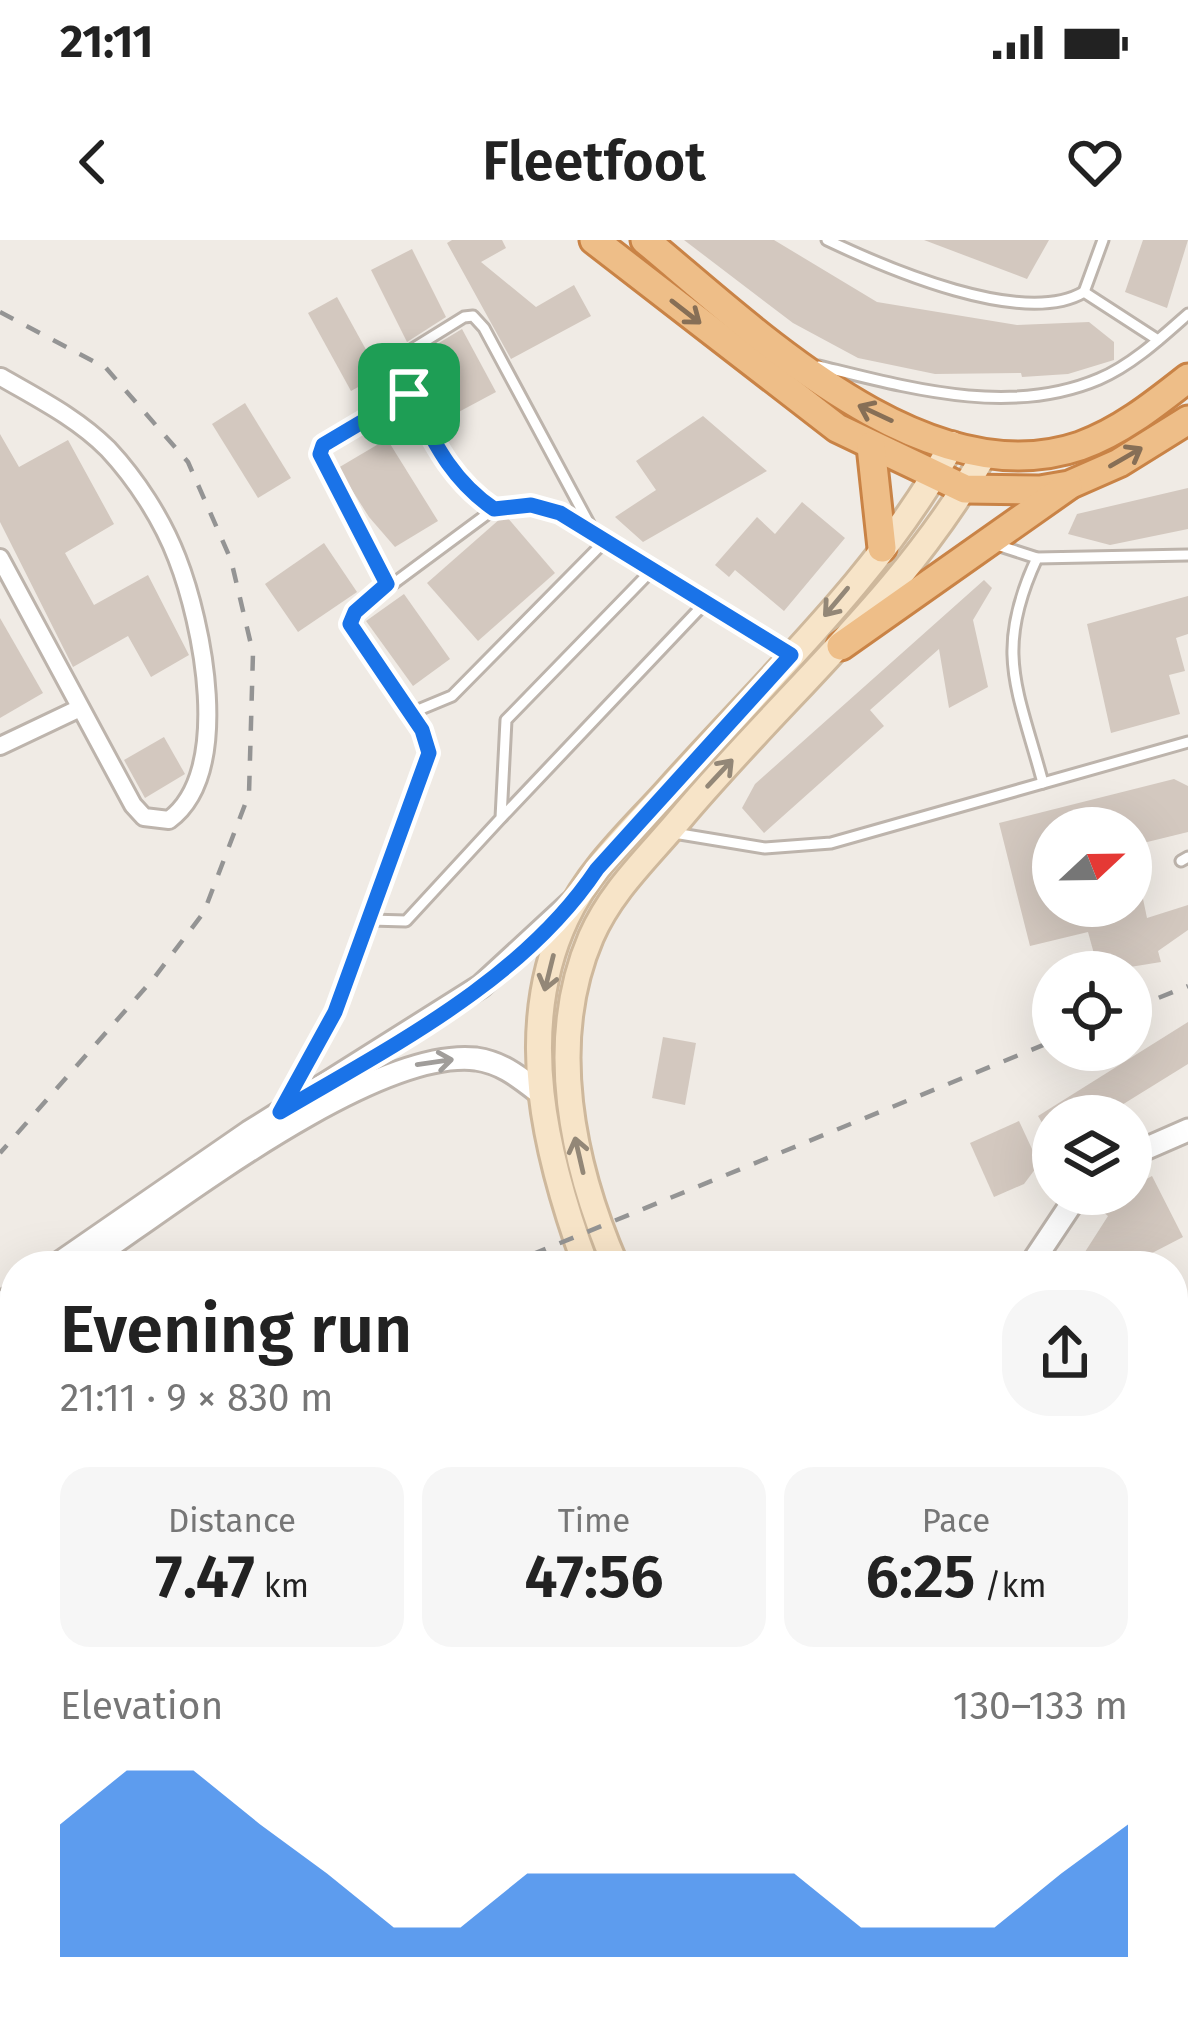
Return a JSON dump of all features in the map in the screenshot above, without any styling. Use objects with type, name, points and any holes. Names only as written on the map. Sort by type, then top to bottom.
[{"type":"highway","points":[[594,240],[803,403],[871,446],[965,489],[1040,490],[1070,485]]},
{"type":"highway","points":[[645,240],[788,359],[844,399],[984,455],[1046,454],[1082,445],[1148,409],[1188,378]]},
{"type":"highway","points":[[842,646],[1070,485],[1187,423]]},
{"type":"highway","points":[[871,446],[882,548]]},
{"type":"main road","points":[[581,1251],[554,1169],[540,1093],[545,986],[566,918],[597,869],[882,548],[952,444]]},
{"type":"main road","points":[[611,1251],[575,1143],[569,1086],[574,996],[586,951],[605,910],[669,832],[842,646],[965,489],[984,455]]},
{"type":"street","points":[[0,558],[133,805],[159,822],[178,814],[197,781],[207,728],[200,639],[176,556],[138,487],[108,450],[70,417],[1,377]]},
{"type":"street","points":[[0,746],[78,709]]},
{"type":"street","points":[[78,1251],[280,1112],[481,986],[581,893]]},
{"type":"street","points":[[103,1251],[289,1127],[413,1065],[476,1059],[504,1066],[540,1093]]},
{"type":"street","points":[[1152,1146],[1188,1130]]},
{"type":"street","points":[[1040,1251],[1064,1215]]},
{"type":"lane","points":[[826,240],[913,278],[968,293],[1052,303],[1084,292]]},
{"type":"lane","points":[[1084,292],[1103,240]]},
{"type":"lane","points":[[1084,292],[1158,340]]},
{"type":"lane","points":[[788,359],[947,393],[1022,399],[1103,378],[1188,314]]},
{"type":"lane","points":[[494,509],[466,490],[447,468],[409,394],[403,356],[464,317],[472,316],[484,328],[593,532]]},
{"type":"lane","points":[[387,584],[320,454],[323,445],[409,394]]},
{"type":"lane","points":[[280,1112],[335,1012],[429,753],[411,713],[350,624],[355,612],[494,509],[542,507],[593,532],[791,655]]},
{"type":"lane","points":[[411,713],[452,696],[606,540]]},
{"type":"lane","points":[[992,544],[1037,557],[1188,555]]},
{"type":"lane","points":[[1037,557],[1016,603],[1010,635],[1012,669],[1043,783]]},
{"type":"lane","points":[[501,818],[506,720],[653,569]]},
{"type":"lane","points":[[370,920],[406,921],[705,603]]},
{"type":"lane","points":[[669,832],[765,848],[814,845],[1188,742]]},
{"type":"building","points":[[502,240],[506,248],[481,262],[536,307],[574,285],[591,316],[511,359],[447,243]]},
{"type":"building","points":[[684,240],[774,240],[877,302],[1017,325],[1089,322],[1114,342],[1114,360],[1068,374],[1022,377],[1021,373],[935,374],[858,358],[793,323]]},
{"type":"building","points":[[924,240],[1049,240],[1027,279]]},
{"type":"building","points":[[1143,240],[1188,240],[1167,308],[1125,292]]},
{"type":"building","points":[[412,249],[446,317],[407,342],[371,270]]},
{"type":"building","points":[[337,297],[380,375],[351,391],[308,313]]},
{"type":"building","points":[[462,329],[496,392],[438,423],[415,380],[414,358]]},
{"type":"building","points":[[245,403],[291,478],[258,498],[212,424]]},
{"type":"building","points":[[703,416],[767,471],[643,542],[615,517],[656,490],[636,461]]},
{"type":"building","points":[[0,434],[19,467],[68,440],[114,524],[65,553],[94,605],[148,575],[189,655],[151,677],[128,636],[73,667],[0,522]]},
{"type":"building","points":[[387,439],[438,521],[395,547],[338,468]]},
{"type":"building","points":[[1188,488],[1188,529],[1110,545],[1068,534],[1077,514]]},
{"type":"building","points":[[802,502],[845,538],[784,611],[735,570],[729,577],[715,565],[757,517],[775,534]]},
{"type":"building","points":[[507,517],[555,573],[478,641],[427,583]]},
{"type":"building","points":[[324,543],[357,592],[298,632],[265,584]]},
{"type":"building","points":[[984,580],[992,588],[973,620],[988,687],[949,708],[939,649],[870,710],[884,726],[764,833],[742,808],[755,784]]},
{"type":"building","points":[[404,594],[450,659],[413,686],[366,621]]},
{"type":"building","points":[[1188,596],[1188,634],[1176,638],[1185,671],[1169,675],[1180,714],[1111,733],[1087,624]]},
{"type":"building","points":[[0,618],[43,693],[0,718]]},
{"type":"building","points":[[164,737],[185,774],[145,798],[124,760]]},
{"type":"building","points":[[1174,779],[1188,786],[1188,832],[1152,841],[1152,807],[1063,807]]},
{"type":"building","points":[[1032,815],[1032,927],[1152,927],[1152,916],[1188,905],[1188,930],[1158,951],[1161,962],[1152,963],[1152,951],[1093,951],[1088,932],[1030,946],[999,823]]},
{"type":"building","points":[[1188,1022],[1188,1064],[1138,1095],[1072,1095],[1110,1071],[1152,1071],[1152,1045]]},
{"type":"building","points":[[663,1037],[696,1043],[685,1105],[652,1098]]},
{"type":"building","points":[[1019,1121],[1032,1149],[1032,1173],[1024,1184],[994,1197],[970,1143]]},
{"type":"building","points":[[1152,1176],[1183,1237],[1156,1251],[1086,1251],[1108,1216],[1152,1215]]},
{"type":"railway","points":[[0,312],[106,368],[188,462],[231,560],[253,653],[249,794],[204,912],[154,978],[0,1153]]},
{"type":"railway","points":[[1152,1001],[1188,986]]},
{"type":"railway","points":[[541,1251],[1032,1050]]},
{"type":"route","points":[[409,394],[447,468],[466,490],[494,509],[531,505],[560,513],[791,655],[597,869],[581,893],[503,969],[431,1020],[280,1112],[335,1012],[429,753],[422,730],[350,624],[355,612],[387,584],[320,454],[323,445],[409,394]]}]
